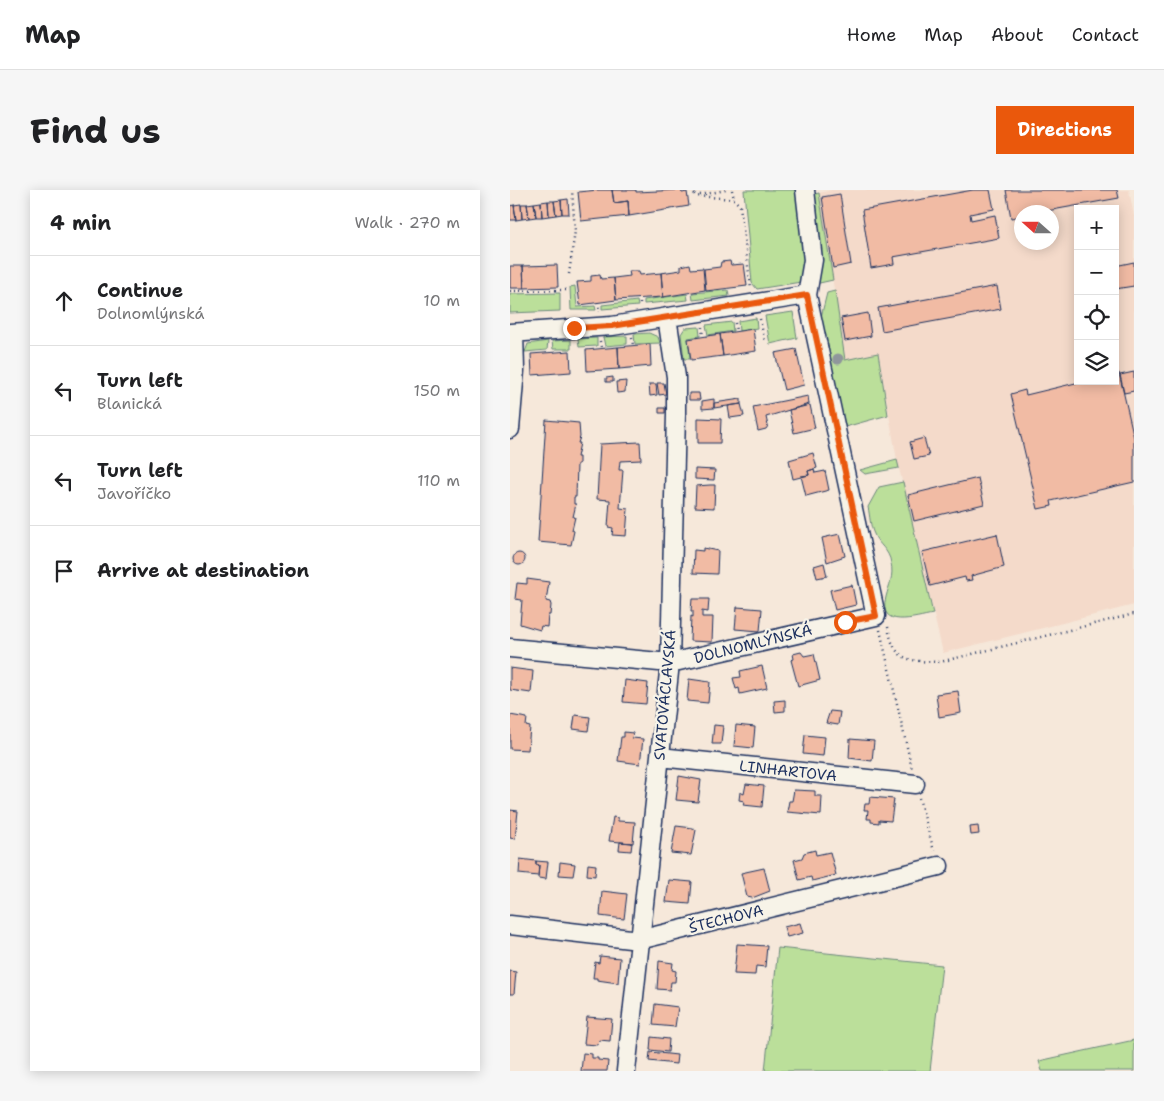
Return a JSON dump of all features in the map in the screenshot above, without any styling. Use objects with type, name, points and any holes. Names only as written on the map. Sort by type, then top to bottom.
[{"type":"street","points":[[805,190],[813,260],[807,295],[882,619]]},
{"type":"street","points":[[510,429],[515,370],[512,333],[612,326],[807,295]]},
{"type":"street","name":"SVATOVÁCLAVSKÁ","points":[[626,1071],[670,663],[676,377],[667,317]]},
{"type":"street","name":"DOLNOMLÝNSKÁ","points":[[510,648],[670,663],[882,619]]},
{"type":"street","name":"LINHARTOVA","points":[[660,757],[915,784]]},
{"type":"street","name":"ŠTECHOVA","points":[[510,925],[639,940],[939,866]]},
{"type":"path","points":[[569,274],[575,231],[572,190]]},
{"type":"path","points":[[691,190],[696,196],[734,199]]},
{"type":"path","points":[[696,196],[726,190]]},
{"type":"path","points":[[732,190],[734,199],[742,213],[752,297]]},
{"type":"path","points":[[510,291],[566,290]]},
{"type":"path","points":[[759,315],[764,343]]},
{"type":"path","points":[[734,319],[736,332]]},
{"type":"path","points":[[701,324],[704,337]]},
{"type":"path","points":[[882,619],[897,653],[912,661],[940,662],[1134,614]]},
{"type":"path","points":[[882,619],[915,784],[939,866]]},
{"type":"shaded area","points":[[831,190],[1129,190],[1134,216],[1134,605],[943,653],[897,460],[878,353],[845,360],[819,193]]},
{"type":"green space","points":[[744,190],[803,190],[812,260],[801,282],[757,289],[752,283]]},
{"type":"green space","points":[[819,193],[833,280],[815,284],[810,195]]},
{"type":"green space","points":[[575,286],[577,307],[595,306],[596,310],[571,310],[570,287]]},
{"type":"green space","points":[[728,290],[729,296],[693,300],[692,293]]},
{"type":"green space","points":[[835,291],[845,360],[878,353],[888,415],[845,427],[828,365],[821,317],[827,293]]},
{"type":"green space","points":[[560,293],[560,311],[510,313],[510,294]]},
{"type":"green space","points":[[687,294],[688,300],[644,304],[644,300]]},
{"type":"green space","points":[[637,301],[638,306],[602,309],[602,305]]},
{"type":"green space","points":[[793,312],[797,338],[770,344],[765,316]]},
{"type":"green space","points":[[756,318],[757,328],[739,331],[738,321]]},
{"type":"green space","points":[[732,322],[733,331],[708,335],[706,325]]},
{"type":"green space","points":[[699,327],[700,336],[688,338],[690,359],[684,359],[681,334],[685,328]]},
{"type":"green space","points":[[649,333],[658,337],[660,343],[635,344],[634,334]]},
{"type":"green space","points":[[627,336],[627,344],[605,346],[603,337]]},
{"type":"green space","points":[[597,338],[597,346],[579,347],[578,339]]},
{"type":"green space","points":[[571,340],[571,349],[553,349],[552,341]]},
{"type":"green space","points":[[548,341],[547,350],[525,352],[528,344]]},
{"type":"green space","points":[[897,460],[899,468],[865,474],[860,470]]},
{"type":"green space","points":[[903,482],[933,614],[908,619],[892,618],[887,614],[885,607],[886,597],[892,576],[892,568],[888,554],[873,531],[868,507],[879,487]]},
{"type":"green space","points":[[778,948],[942,965],[930,1071],[765,1071]]},
{"type":"green space","points":[[1134,1040],[1134,1071],[1042,1071],[1039,1061]]},
{"type":"building","points":[[612,190],[614,203],[628,201],[629,216],[581,221],[578,192]]},
{"type":"building","points":[[612,190],[636,190],[636,192],[681,190],[682,193],[687,192],[689,206],[629,216],[628,201],[614,203]]},
{"type":"building","points":[[973,190],[990,190],[994,209],[970,214],[971,220],[995,215],[999,238],[893,257],[894,264],[871,268],[862,210]]},
{"type":"building","points":[[1006,190],[1117,190],[1119,198],[1059,209],[1059,205],[1014,205],[1014,217],[1011,218]]},
{"type":"building","points":[[840,194],[851,264],[833,268],[822,197]]},
{"type":"building","points":[[568,199],[569,214],[562,214],[561,200]]},
{"type":"building","points":[[561,200],[562,214],[556,215],[554,201]]},
{"type":"building","points":[[548,201],[554,201],[556,215],[549,216]]},
{"type":"building","points":[[548,201],[549,216],[542,217],[541,202]]},
{"type":"building","points":[[541,202],[542,217],[536,217],[534,203]]},
{"type":"building","points":[[534,203],[536,217],[529,218],[527,204]]},
{"type":"building","points":[[521,204],[522,219],[516,220],[514,205]]},
{"type":"building","points":[[521,204],[527,204],[529,218],[522,219]]},
{"type":"building","points":[[514,205],[516,220],[510,220],[510,206]]},
{"type":"building","points":[[730,261],[731,265],[744,264],[747,286],[706,291],[704,269],[720,267],[721,262]]},
{"type":"building","points":[[1134,262],[1134,286],[1119,288],[1119,265]]},
{"type":"building","points":[[690,264],[691,269],[703,268],[705,290],[663,297],[661,273],[681,270],[681,266]]},
{"type":"building","points":[[557,265],[558,287],[524,288],[523,266]]},
{"type":"building","points":[[510,266],[523,266],[524,288],[510,288]]},
{"type":"building","points":[[629,271],[639,271],[640,275],[661,273],[663,297],[616,300],[614,278],[630,276]]},
{"type":"building","points":[[600,275],[601,279],[614,278],[616,300],[580,305],[577,282],[591,281],[591,276]]},
{"type":"building","points":[[997,286],[1001,309],[882,331],[878,308]]},
{"type":"building","points":[[868,313],[871,336],[845,341],[841,318]]},
{"type":"building","points":[[753,329],[756,351],[723,356],[720,334]]},
{"type":"building","points":[[720,334],[723,356],[691,360],[688,339]]},
{"type":"building","points":[[650,344],[651,366],[619,369],[618,347]]},
{"type":"building","points":[[618,347],[619,369],[587,371],[586,350]]},
{"type":"building","points":[[796,349],[804,385],[784,390],[775,353]]},
{"type":"building","points":[[570,351],[571,372],[532,375],[531,354]]},
{"type":"building","points":[[1134,372],[1134,391],[1124,393],[1120,375]]},
{"type":"building","points":[[1119,373],[1134,438],[1134,482],[1051,501],[1052,506],[1038,509],[1011,394],[1025,390],[1026,395],[1074,383],[1074,385],[1119,385]]},
{"type":"building","points":[[613,377],[613,382],[606,382],[606,378]]},
{"type":"building","points":[[626,381],[625,392],[617,393],[616,382]]},
{"type":"building","points":[[657,383],[664,383],[666,394],[659,395]]},
{"type":"building","points":[[649,384],[656,384],[657,395],[650,396]]},
{"type":"building","points":[[689,393],[699,393],[700,400],[689,400]]},
{"type":"building","points":[[808,396],[809,404],[766,417],[768,426],[766,429],[758,431],[753,407]]},
{"type":"building","points":[[714,399],[714,408],[702,409],[702,401]]},
{"type":"building","points":[[741,399],[741,404],[714,408],[714,403]]},
{"type":"building","points":[[741,404],[744,416],[730,418],[728,406]]},
{"type":"building","points":[[810,405],[815,428],[794,433],[789,410]]},
{"type":"building","points":[[659,408],[665,408],[665,413],[659,413]]},
{"type":"building","points":[[698,418],[721,419],[720,443],[698,443]]},
{"type":"building","points":[[546,420],[579,423],[580,437],[578,443],[580,443],[577,457],[579,457],[579,464],[577,464],[576,497],[574,497],[574,504],[576,504],[572,530],[574,531],[571,545],[538,542]]},
{"type":"building","points":[[924,438],[929,456],[914,459],[910,442]]},
{"type":"building","points":[[640,442],[641,460],[620,461],[619,470],[623,470],[620,508],[628,509],[626,536],[612,535],[613,528],[608,527],[610,500],[597,499],[600,444]]},
{"type":"building","points":[[813,453],[817,468],[808,471],[809,475],[793,479],[789,460]]},
{"type":"building","points":[[695,469],[715,470],[714,480],[695,479]]},
{"type":"building","points":[[814,469],[815,473],[825,471],[829,490],[806,496],[801,476],[809,475],[808,471]]},
{"type":"building","points":[[978,478],[984,504],[914,521],[908,495]]},
{"type":"building","points":[[715,485],[714,508],[695,507],[696,486]]},
{"type":"building","points":[[840,534],[845,556],[827,562],[822,538]]},
{"type":"building","points":[[997,534],[1004,567],[971,576],[972,580],[966,581],[965,577],[930,586],[922,552]]},
{"type":"building","points":[[703,548],[718,551],[717,574],[693,573],[694,550],[703,551]]},
{"type":"building","points":[[519,553],[525,559],[519,565],[513,559]]},
{"type":"building","points":[[824,563],[827,576],[817,578],[814,566]]},
{"type":"building","points":[[527,579],[549,582],[546,601],[550,602],[551,605],[550,615],[548,615],[547,627],[541,626],[540,630],[520,624],[522,600],[515,599],[517,583],[527,584]]},
{"type":"building","points":[[852,585],[856,605],[835,610],[830,590]]},
{"type":"building","points":[[692,599],[709,599],[708,612],[702,611],[702,617],[713,617],[712,642],[690,641],[691,616],[693,617],[693,611],[691,611]]},
{"type":"building","points":[[737,607],[762,609],[760,631],[735,629]]},
{"type":"building","points":[[801,652],[804,656],[814,654],[820,680],[798,686],[791,660],[794,659],[793,654]]},
{"type":"building","points":[[762,666],[767,688],[740,694],[739,688],[736,689],[733,678],[741,677],[740,671]]},
{"type":"building","points":[[510,668],[533,671],[531,693],[510,690]]},
{"type":"building","points":[[689,679],[710,682],[708,703],[687,701]]},
{"type":"building","points":[[625,680],[648,683],[646,704],[623,702]]},
{"type":"building","points":[[958,691],[961,713],[939,717],[936,694]]},
{"type":"building","points":[[785,700],[785,711],[775,712],[774,701]]},
{"type":"building","points":[[830,711],[840,712],[838,725],[826,723]]},
{"type":"building","points":[[510,715],[527,718],[526,726],[530,727],[528,750],[510,749]]},
{"type":"building","points":[[575,715],[590,717],[588,731],[573,729]]},
{"type":"building","points":[[714,725],[723,726],[721,744],[712,744]]},
{"type":"building","points":[[736,725],[755,727],[753,748],[734,746]]},
{"type":"building","points":[[624,732],[633,733],[632,738],[643,739],[640,764],[618,761],[621,737],[624,737]]},
{"type":"building","points":[[805,735],[825,737],[823,756],[803,754]]},
{"type":"building","points":[[850,739],[874,741],[872,761],[849,758]]},
{"type":"building","points":[[679,776],[701,780],[698,802],[676,800]]},
{"type":"building","points":[[746,784],[764,786],[762,807],[743,805],[744,801],[739,800],[740,792],[744,794]]},
{"type":"building","points":[[794,790],[815,791],[815,796],[822,796],[821,815],[787,812]]},
{"type":"building","points":[[870,797],[894,799],[891,821],[879,820],[879,823],[871,822],[871,819],[867,819],[868,810],[864,810],[865,804],[869,804]]},
{"type":"building","points":[[510,810],[518,811],[515,839],[510,838]]},
{"type":"building","points":[[613,817],[618,818],[618,821],[635,822],[633,843],[609,841]]},
{"type":"building","points":[[676,826],[696,830],[691,855],[671,853]]},
{"type":"building","points":[[978,826],[979,834],[971,835],[970,827]]},
{"type":"building","points":[[620,842],[632,843],[631,851],[619,850]]},
{"type":"building","points":[[815,850],[816,855],[830,852],[836,875],[812,881],[811,877],[799,880],[794,860],[802,858],[804,853]]},
{"type":"building","points":[[520,859],[536,861],[536,865],[539,865],[538,876],[519,874]]},
{"type":"building","points":[[536,861],[548,862],[546,879],[538,878],[539,865],[536,865]]},
{"type":"building","points":[[560,862],[575,864],[573,876],[559,875]]},
{"type":"building","points":[[588,864],[596,865],[595,876],[587,875]]},
{"type":"building","points":[[764,868],[770,891],[752,898],[747,897],[741,873]]},
{"type":"building","points":[[669,880],[692,882],[690,904],[666,902]]},
{"type":"building","points":[[602,891],[627,894],[624,919],[600,916]]},
{"type":"building","points":[[800,923],[803,933],[787,937],[784,927]]},
{"type":"building","points":[[737,944],[767,946],[765,967],[756,966],[755,975],[734,974]]},
{"type":"building","points":[[600,956],[620,958],[618,983],[593,978],[595,962],[599,963]]},
{"type":"building","points":[[659,961],[673,963],[672,970],[676,971],[675,982],[671,982],[670,990],[657,989]]},
{"type":"building","points":[[510,971],[516,972],[514,994],[510,994]]},
{"type":"building","points":[[655,1004],[678,1007],[675,1027],[653,1025]]},
{"type":"building","points":[[587,1017],[612,1019],[610,1041],[599,1040],[598,1045],[584,1044]]},
{"type":"building","points":[[651,1037],[669,1039],[668,1052],[650,1050]]},
{"type":"building","points":[[650,1052],[677,1055],[676,1064],[649,1061]]},
{"type":"building","points":[[583,1053],[592,1054],[592,1058],[598,1058],[598,1060],[608,1061],[607,1071],[581,1071]]},
{"type":"route","points":[[574,328],[612,326],[807,295],[876,616],[845,622]]}]
